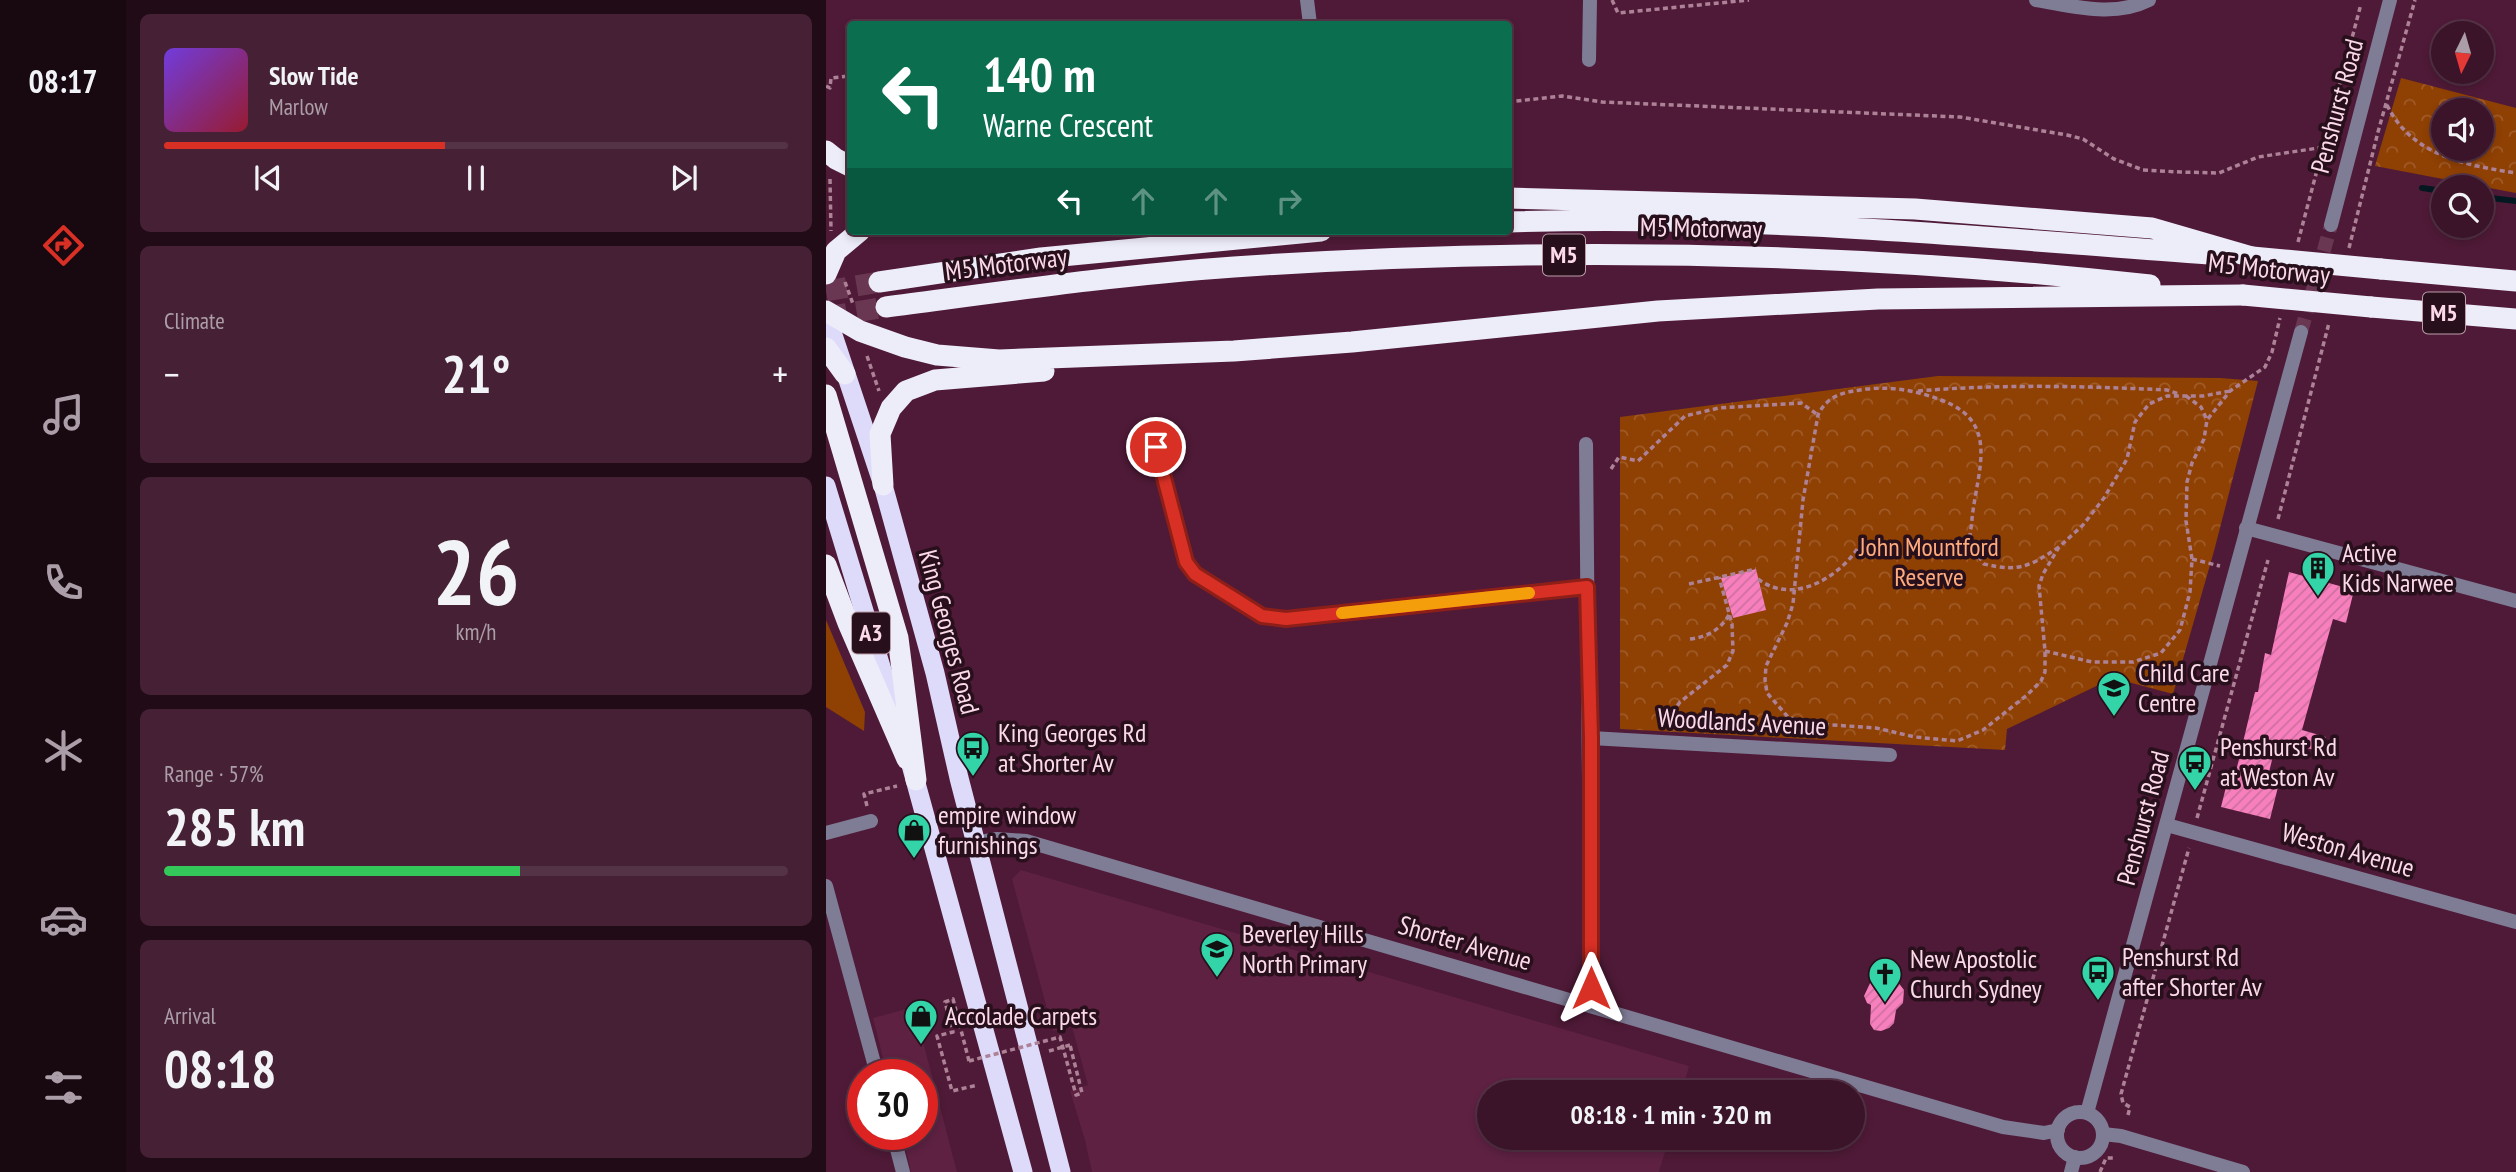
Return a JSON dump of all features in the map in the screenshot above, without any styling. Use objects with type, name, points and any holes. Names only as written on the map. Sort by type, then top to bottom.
[{"type":"highway","name":"M5","points":[[1512,198],[1915,209],[2152,228],[2252,257]]},
{"type":"highway","name":"M5 Motorway","points":[[1512,222],[1721,222],[1826,226],[2252,257],[2516,281]]},
{"type":"highway","points":[[835,276],[836,251],[855,235]]},
{"type":"highway","name":"M5 Motorway","points":[[879,282],[1041,258],[1280,235]]},
{"type":"highway","name":"M5 Motorway","points":[[886,307],[1118,278],[1232,267],[1369,260],[1597,254],[1898,262],[2046,273],[2243,295],[2516,320]]},
{"type":"highway","points":[[883,485],[880,434],[891,408],[906,391],[935,380],[1079,369],[1234,351],[1366,341],[1658,311],[1878,299],[2243,295]]},
{"type":"highway","points":[[826,312],[869,335],[937,355],[999,359],[1234,351]]},
{"type":"highway","name":"King Georges Road","points":[[826,312],[883,485],[935,673],[1060,1172]]},
{"type":"highway","points":[[826,348],[845,374]]},
{"type":"highway","points":[[826,395],[898,638],[907,783]]},
{"type":"highway","name":"A3","points":[[826,486],[907,783],[936,850],[1023,1172]]},
{"type":"highway","points":[[826,565],[907,783]]},
{"type":"street","points":[[1307,0],[1310,21]]},
{"type":"street","points":[[1589,60],[1590,0]]},
{"type":"street","points":[[2036,0],[2105,10],[2134,7],[2149,0]]},
{"type":"street","name":"Penshurst Road","points":[[2331,225],[2390,0]]},
{"type":"street","name":"Penshurst Road","points":[[2087,1113],[2301,332]]},
{"type":"street","points":[[1586,444],[1591,738],[1591,1006]]},
{"type":"street","points":[[1156,447],[1186,562],[1195,574],[1262,616],[1286,619],[1587,587]]},
{"type":"street","points":[[2246,528],[2516,601]]},
{"type":"street","name":"Woodlands Avenue","points":[[1591,738],[1889,755]]},
{"type":"street","points":[[826,833],[871,821]]},
{"type":"street","name":"Weston Avenue","points":[[2167,825],[2516,922]]},
{"type":"street","name":"Shorter Avenue","points":[[936,850],[1004,838],[1026,841],[2003,1127],[2044,1133],[2058,1130]]},
{"type":"street","points":[[826,886],[873,1059]]},
{"type":"street","points":[[2073,1113],[2087,1113],[2098,1121],[2103,1134],[2095,1153],[2073,1165],[2059,1143],[2058,1130],[2066,1117],[2073,1113]]},
{"type":"street","points":[[2103,1134],[2121,1136],[2243,1172]]},
{"type":"street","points":[[897,1150],[903,1172]]},
{"type":"path","points":[[1612,0],[1618,13],[1749,0]]},
{"type":"path","points":[[2415,0],[2386,103],[2395,120],[2424,147],[2466,165],[2516,173]]},
{"type":"path","points":[[1512,102],[1571,96],[1602,102],[1960,117],[2082,139],[2114,159],[2143,170],[2220,173],[2258,158],[2325,147],[2361,4]]},
{"type":"path","points":[[826,86],[830,88],[831,78],[847,76]]},
{"type":"path","points":[[826,226],[829,225],[836,162]]},
{"type":"path","points":[[835,276],[856,316]]},
{"type":"path","points":[[866,350],[881,397]]},
{"type":"path","points":[[2045,652],[2092,663],[2133,662],[2161,653],[2180,630],[2190,592],[2192,559],[2186,521],[2188,482],[2207,420],[2201,407],[2192,398],[2167,390],[2053,387],[1966,387],[1913,391],[1875,388],[1834,396],[1823,404],[1818,415],[1803,500],[1794,591],[1787,623],[1770,654],[1765,680],[1767,693],[1776,705],[1788,716],[1805,723],[1876,727],[1915,737],[1957,741],[1983,730],[2027,695],[2041,681],[2045,672],[2039,586],[2059,547]]},
{"type":"path","points":[[1913,391],[1958,407],[1969,415],[1980,439],[1981,462],[1970,541],[1984,564],[2009,570],[2039,561],[2083,525],[2104,498],[2127,459],[2135,422],[2149,404],[2167,396],[2203,396],[2230,391]]},
{"type":"path","points":[[1611,469],[1619,457],[1638,460],[1685,416],[1719,408],[1801,403],[1818,415]]},
{"type":"path","points":[[2278,519],[2281,510]]},
{"type":"path","points":[[1758,579],[1774,589],[1794,591],[1831,575],[1853,556],[1858,548]]},
{"type":"path","points":[[2197,820],[2268,560]]},
{"type":"path","points":[[1689,584],[1756,569]]},
{"type":"path","points":[[1658,741],[1663,722],[1680,702],[1727,665],[1733,651],[1734,639],[1719,577]]},
{"type":"path","points":[[1690,639],[1702,638],[1713,632],[1729,615]]},
{"type":"path","points":[[871,821],[864,794],[907,783]]},
{"type":"path","points":[[2128,1115],[2130,1107],[2123,1103],[2121,1094],[2189,848]]},
{"type":"path","points":[[978,1084],[952,1091],[937,1036],[953,1032],[945,1002],[953,999],[969,1061],[1060,1037],[1076,1095],[1082,1093],[1070,1045],[1049,1051]]},
{"type":"path","points":[[2100,1172],[2106,1158],[2115,1158]]},
{"type":"shaded area","name":"Beverley Hills North Primary","points":[[1021,870],[1689,1066],[1685,1080],[1477,1080],[1477,1150],[1665,1150],[1659,1172],[1092,1172],[1070,1091],[1088,1085],[1072,1027],[1053,1031],[1012,879]]},
{"type":"shaded area","points":[[914,1007],[928,1059],[883,1059],[873,1018]]},
{"type":"shaded area","points":[[938,1099],[957,1172],[911,1172],[906,1150],[938,1150]]},
{"type":"green space","points":[[2401,78],[2478,98],[2431,98],[2431,161],[2494,161],[2494,102],[2516,108],[2516,193],[2494,189],[2494,175],[2431,177],[2375,166]]},
{"type":"green space","name":"John Mountford Reserve","points":[[1938,376],[2220,378],[2258,381],[2173,694],[2113,678],[2007,729],[2005,750],[1620,729],[1620,417]]},
{"type":"green space","points":[[826,620],[865,712],[864,731],[826,707]]},
{"type":"building","points":[[1756,569],[1766,610],[1733,618],[1721,578]]},
{"type":"building","points":[[2289,572],[2354,590],[2346,623],[2333,619],[2302,730],[2326,737],[2322,752],[2277,740],[2266,784],[2278,787],[2270,819],[2221,807],[2227,783],[2233,784],[2255,692],[2258,692],[2265,653],[2271,655]]},
{"type":"building","name":"New Apostolic Church Sydney","points":[[1879,975],[1894,977],[1904,990],[1903,1003],[1896,1010],[1894,1023],[1881,1031],[1874,1030],[1870,1024],[1871,1005],[1864,996],[1872,979]]},
{"type":"waterway","points":[[2422,188],[2431,189]]},
{"type":"waterway","points":[[2494,198],[2516,201]]},
{"type":"tunnel","points":[[2301,332],[2331,225]]},
{"type":"tunnel","points":[[826,291],[879,282]]},
{"type":"tunnel","points":[[826,317],[886,307]]},
{"type":"slow traffic","points":[[1342,613],[1529,593]]},
{"type":"place","name":"Active Kids Narwee","points":[[2318,598]]},
{"type":"place","name":"Child Care Centre","points":[[2114,718]]},
{"type":"place","name":"King Georges Rd at Shorter Av","points":[[973,778]]},
{"type":"place","name":"Penshurst Rd at Weston Av","points":[[2195,792]]},
{"type":"place","name":"empire window furnishings","points":[[914,860]]},
{"type":"place","name":"Beverley Hills North Primary","points":[[1217,979]]},
{"type":"place","name":"Penshurst Rd after Shorter Av","points":[[2098,1002]]},
{"type":"place","name":"New Apostolic Church Sydney","points":[[1885,1004]]},
{"type":"place","name":"Accolade Carpets","points":[[921,1046]]},
{"type":"route","points":[[1156,447],[1186,562],[1195,574],[1262,616],[1286,619],[1587,587],[1591,738],[1591,988]]}]
